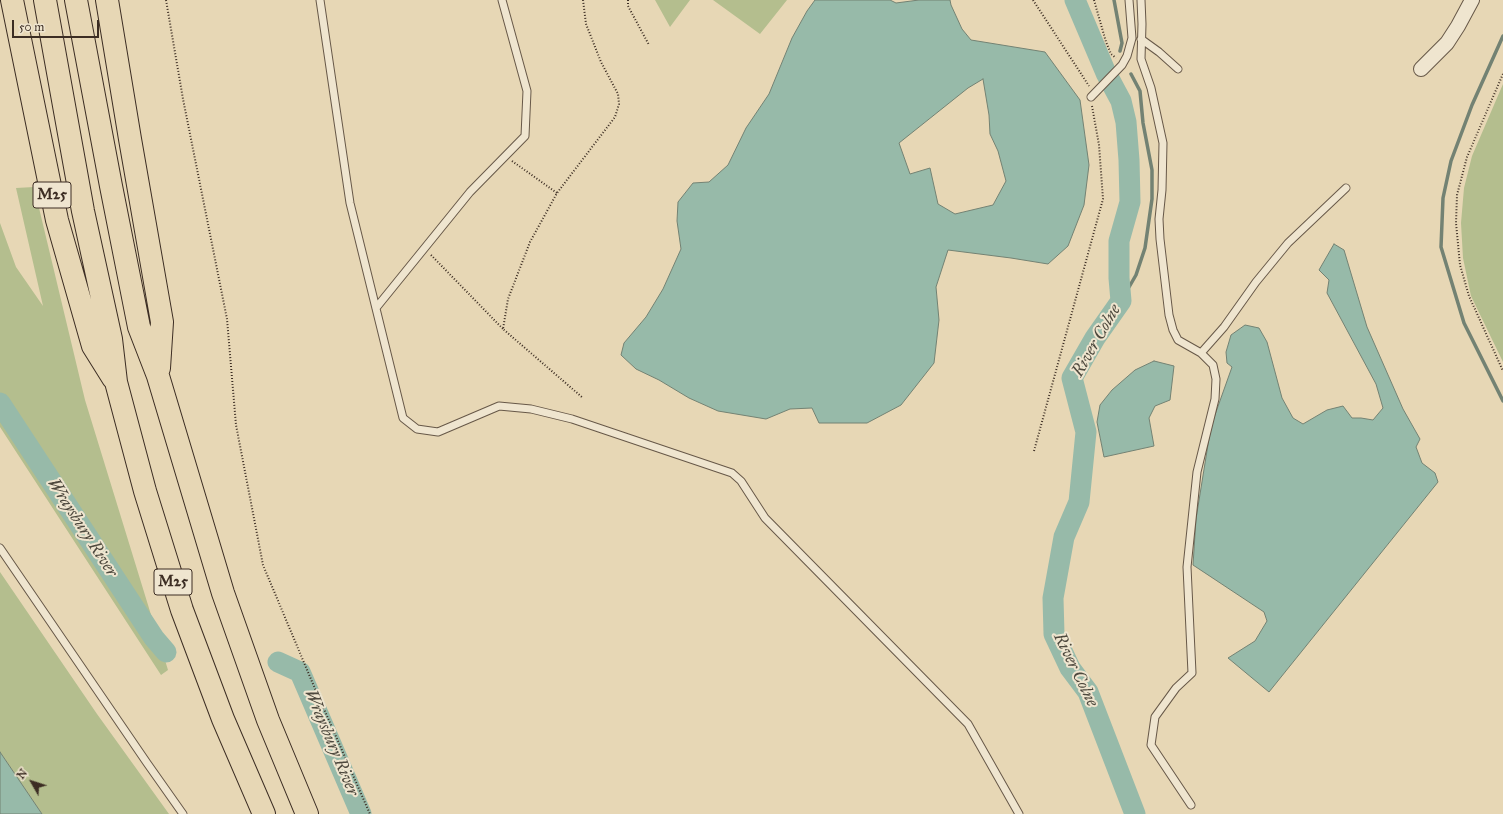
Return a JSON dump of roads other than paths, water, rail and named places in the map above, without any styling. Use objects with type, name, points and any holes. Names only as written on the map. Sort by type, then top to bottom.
[{"type":"highway","name":"M25","points":[[12,0],[58,220],[93,346],[116,382]]},
{"type":"highway","name":"M25","points":[[45,0],[83,211],[111,339],[116,382],[145,491],[182,610],[223,719],[264,814]]},
{"type":"highway","name":"M25","points":[[76,0],[139,327],[158,376],[223,593],[268,720],[307,814]]},
{"type":"highway","name":"M25","points":[[107,0],[162,322],[158,376]]},
{"type":"street","points":[[1422,69],[1447,43],[1472,0]]},
{"type":"lane","points":[[320,0],[350,203],[403,418],[417,429],[438,432],[499,406],[532,409],[572,419],[732,473],[742,481],[765,518],[968,724],[1019,814]]},
{"type":"lane","points":[[376,308],[470,192],[525,136],[527,91],[502,0]]},
{"type":"lane","points":[[1091,97],[1116,71],[1127,56],[1132,38],[1129,0]]},
{"type":"lane","points":[[1141,0],[1141,59],[1151,88],[1163,143],[1160,232],[1169,315],[1173,330],[1178,340],[1201,353],[1213,365],[1216,379],[1215,398],[1197,472],[1186,567],[1192,673],[1176,688],[1155,717],[1151,744],[1191,805]]},
{"type":"lane","points":[[1142,39],[1178,69]]},
{"type":"lane","points":[[1201,353],[1224,326],[1256,282],[1288,243],[1346,188]]},
{"type":"lane","points":[[0,548],[147,763],[184,814]]},
{"type":"waterway","name":"River Colne","points":[[1075,0],[1106,73],[1121,101],[1126,122],[1130,202],[1119,241],[1119,278],[1121,301],[1095,338],[1072,378],[1086,432],[1079,502],[1064,537],[1053,598],[1054,634],[1070,668],[1088,692],[1135,814]]},
{"type":"waterway","points":[[1114,0],[1122,43],[1120,51]]},
{"type":"waterway","points":[[1503,36],[1472,105],[1451,161],[1443,198],[1441,247],[1464,323],[1503,401]]},
{"type":"waterway","points":[[1121,301],[1136,275],[1145,248],[1152,199],[1152,170],[1143,123],[1140,91],[1131,74]]},
{"type":"waterway","name":"Wraysbury River","points":[[0,403],[154,638],[166,652]]},
{"type":"waterway","name":"Wraysbury River","points":[[278,662],[300,672],[361,814]]}]
